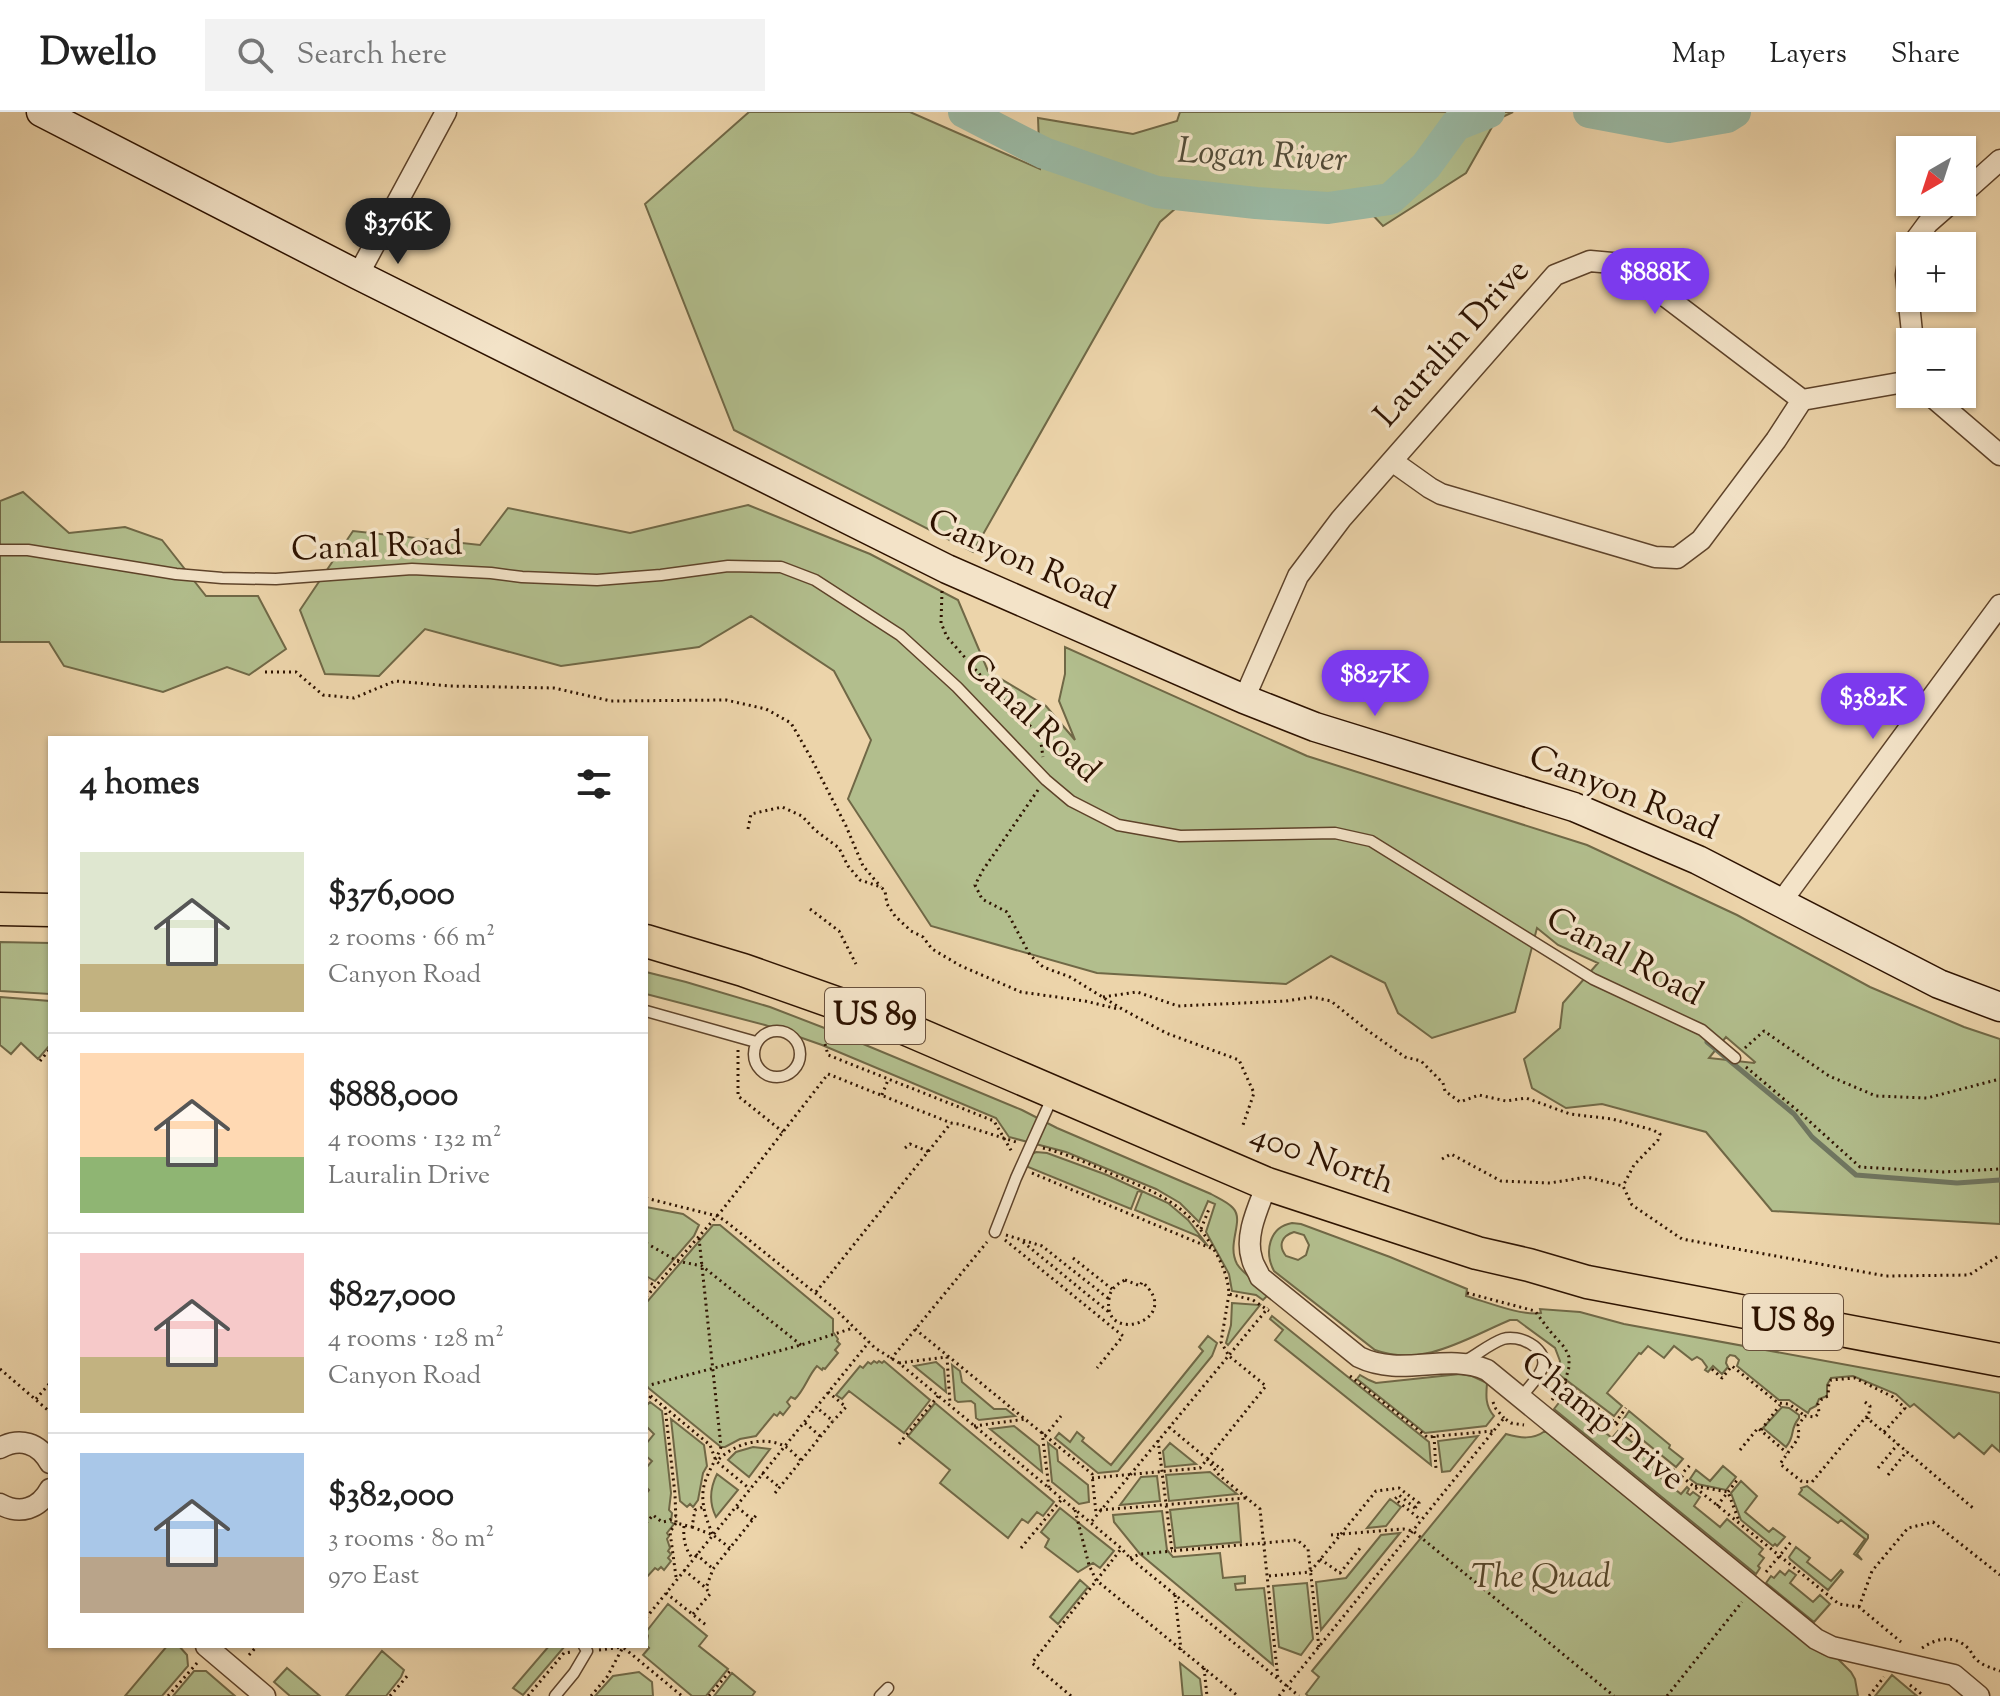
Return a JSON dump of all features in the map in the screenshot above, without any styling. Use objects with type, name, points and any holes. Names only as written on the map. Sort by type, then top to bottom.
[{"type":"main road","points":[[0,909],[48,910]]},
{"type":"main road","name":"400 North","points":[[648,942],[743,970],[890,1022],[1267,1184],[1477,1253],[1587,1282],[2000,1360]]},
{"type":"street","name":"Canyon Road","points":[[41,112],[358,275],[947,569],[1315,727],[1574,807],[1698,860],[1939,984],[2000,1007]]},
{"type":"street","points":[[358,275],[446,112]]},
{"type":"street","points":[[1976,181],[2000,160]]},
{"type":"street","points":[[1922,232],[1936,216]]},
{"type":"street","name":"Lauralin Drive","points":[[1244,699],[1298,576],[1341,519],[1555,275],[1590,261],[1623,264],[1802,400],[1701,540],[1677,558],[1655,557],[1441,494],[1392,461]]},
{"type":"street","points":[[1802,400],[1896,383]]},
{"type":"street","points":[[1945,408],[2000,455]]},
{"type":"street","points":[[1781,902],[2000,605]]},
{"type":"street","name":"Champ Drive","points":[[1267,1184],[1249,1246],[1260,1277],[1359,1357],[1374,1364],[1406,1367],[1461,1362],[1487,1370],[1816,1639],[1832,1647],[1954,1675],[1979,1696]]},
{"type":"street","points":[[2,1444],[30,1444],[48,1460]]},
{"type":"street","points":[[0,1504],[8,1509],[23,1510],[48,1499]]},
{"type":"street","points":[[203,1653],[265,1696]]},
{"type":"lane","name":"Canal Road","points":[[0,550],[28,550],[176,574],[262,579],[412,569],[597,580],[728,566],[781,567],[815,580],[900,635],[1071,801],[1118,825],[1180,836],[1335,833],[1371,841],[1593,979],[1702,1030],[1735,1058]]},
{"type":"lane","points":[[648,1012],[756,1042]]},
{"type":"lane","points":[[771,1031],[787,1032],[798,1043],[798,1065],[793,1071],[779,1077],[764,1073],[755,1061],[756,1042],[771,1031]]},
{"type":"lane","points":[[995,1232],[1055,1092]]},
{"type":"lane","points":[[1461,1362],[1505,1338],[1526,1341],[1541,1354],[1543,1362],[1521,1397]]},
{"type":"lane","points":[[555,1696],[574,1673],[587,1651],[585,1648]]},
{"type":"path","points":[[947,569],[942,588],[941,623],[947,637],[1040,736],[1046,780],[983,870],[975,885],[982,899],[1007,912],[1030,955],[1043,967],[1070,977],[1166,1033],[1239,1060],[1254,1093],[1243,1125]]},
{"type":"path","points":[[265,672],[296,672],[323,695],[354,698],[395,681],[450,686],[554,688],[611,701],[726,700],[766,709],[791,723],[846,826],[863,866],[885,891],[887,904],[895,916],[923,937],[932,949],[961,966],[1021,992],[1122,1009]]},
{"type":"path","points":[[748,829],[751,814],[782,807],[802,816],[839,848],[860,880],[881,887]]},
{"type":"path","points":[[810,909],[839,931],[856,964]]},
{"type":"path","points":[[1103,997],[1137,992],[1178,1006],[1312,997],[1331,1001],[1405,1057],[1421,1061],[1443,1083],[1445,1091],[1460,1102],[1479,1095],[1506,1101],[1526,1098],[1570,1114],[1612,1119],[1660,1134],[1634,1165],[1623,1186]]},
{"type":"path","points":[[2000,1079],[1927,1098],[1876,1096],[1829,1076],[1764,1031],[1735,1058],[1860,1167],[1943,1172],[2000,1169]]},
{"type":"path","points":[[738,1047],[738,1096],[783,1132]]},
{"type":"path","points":[[40,1061],[48,1051]]},
{"type":"path","points":[[648,1295],[717,1216],[828,1074],[951,1123],[1005,1138]]},
{"type":"path","points":[[882,1095],[888,1080]]},
{"type":"path","points":[[815,1293],[951,1123]]},
{"type":"path","points":[[905,1148],[910,1144],[930,1152]]},
{"type":"path","points":[[1442,1159],[1451,1154],[1501,1181],[1550,1183],[1587,1177],[1623,1186]]},
{"type":"path","points":[[1623,1186],[1632,1205],[1682,1239],[1713,1245],[1886,1276],[1969,1275],[2000,1255]]},
{"type":"path","points":[[648,1199],[717,1216],[834,1308],[869,1342],[899,1363],[1299,1696]]},
{"type":"path","points":[[1201,1229],[1209,1209]]},
{"type":"path","points":[[995,1232],[1042,1246],[1109,1299]]},
{"type":"path","points":[[995,1232],[1123,1336],[1097,1368]]},
{"type":"path","points":[[891,1359],[995,1232]]},
{"type":"path","points":[[699,1237],[721,1447],[705,1482],[703,1507],[713,1535]]},
{"type":"path","points":[[1020,1240],[1124,1324],[1138,1324],[1149,1315],[1154,1300],[1150,1289],[1142,1282],[1140,1286],[1125,1280],[1112,1289],[1109,1299],[1112,1314]]},
{"type":"path","points":[[1018,1251],[1025,1243]]},
{"type":"path","points":[[648,1244],[677,1261],[702,1266],[801,1345]]},
{"type":"path","points":[[1026,1257],[1033,1249]]},
{"type":"path","points":[[1041,1256],[1046,1249]]},
{"type":"path","points":[[1073,1258],[1112,1289]]},
{"type":"path","points":[[1058,1270],[1064,1263]]},
{"type":"path","points":[[1088,1282],[1094,1274]]},
{"type":"path","points":[[1060,1285],[1067,1277]]},
{"type":"path","points":[[648,1281],[655,1286]]},
{"type":"path","points":[[1090,1295],[1095,1288]]},
{"type":"path","points":[[1075,1297],[1082,1289]]},
{"type":"path","points":[[1091,1523],[1279,1292]]},
{"type":"path","points":[[1467,1293],[1535,1311],[1565,1348],[1569,1357],[1565,1382],[1548,1406]]},
{"type":"path","points":[[1092,1478],[1200,1468],[1266,1386],[1229,1356],[1221,1342],[1229,1294]]},
{"type":"path","points":[[648,1385],[853,1328]]},
{"type":"path","points":[[915,1329],[1092,1474],[1096,1515]]},
{"type":"path","points":[[648,1616],[869,1342]]},
{"type":"path","points":[[899,1363],[947,1357]]},
{"type":"path","points":[[947,1357],[950,1406]]},
{"type":"path","points":[[1712,1369],[1722,1378],[1732,1366],[1778,1403],[1789,1404],[1812,1418],[1819,1413],[1819,1401],[1828,1396],[1831,1380],[1855,1378],[1893,1397],[1905,1408],[1884,1432]]},
{"type":"path","points":[[0,1369],[48,1410]]},
{"type":"path","points":[[1565,1382],[1839,1604],[1859,1607],[1908,1647]]},
{"type":"path","points":[[36,1400],[48,1385]]},
{"type":"path","points":[[775,1493],[846,1407],[828,1392]]},
{"type":"path","points":[[648,1394],[710,1445],[716,1461],[750,1489]]},
{"type":"path","points":[[648,1400],[651,1396]]},
{"type":"path","points":[[899,1444],[938,1396]]},
{"type":"path","points":[[1492,1398],[1504,1418],[1511,1423],[1528,1425]]},
{"type":"path","points":[[1865,1402],[1870,1406],[1868,1419]]},
{"type":"path","points":[[1761,1430],[1781,1404]]},
{"type":"path","points":[[665,1407],[675,1494],[676,1523],[670,1532],[676,1580]]},
{"type":"path","points":[[816,1407],[833,1421]]},
{"type":"path","points":[[1615,1423],[1626,1408]]},
{"type":"path","points":[[1049,1489],[1044,1434],[1061,1416]]},
{"type":"path","points":[[1805,1416],[1798,1425],[1797,1440],[1780,1464],[1801,1481],[1812,1482],[1866,1417],[1973,1508]]},
{"type":"path","points":[[1279,1696],[1504,1418]]},
{"type":"path","points":[[974,1426],[1026,1419]]},
{"type":"path","points":[[804,1422],[820,1436]]},
{"type":"path","points":[[1169,1427],[1224,1471]]},
{"type":"path","points":[[1740,1450],[1758,1428],[1787,1453]]},
{"type":"path","points":[[1434,1436],[1436,1469]]},
{"type":"path","points":[[1158,1440],[1172,1551]]},
{"type":"path","points":[[716,1461],[732,1449],[749,1442],[785,1446],[801,1460]]},
{"type":"path","points":[[1878,1468],[1898,1444]]},
{"type":"path","points":[[1888,1475],[1907,1451]]},
{"type":"path","points":[[1207,1459],[1219,1475],[1260,1509],[1278,1679]]},
{"type":"path","points":[[1680,1476],[1690,1465]]},
{"type":"path","points":[[762,1473],[779,1487]]},
{"type":"path","points":[[1717,1506],[1738,1479]]},
{"type":"path","points":[[1692,1485],[1728,1492]]},
{"type":"path","points":[[1267,1576],[1310,1572],[1376,1491],[1399,1488],[1419,1503],[1415,1508],[1399,1495],[1395,1499],[1421,1520]]},
{"type":"path","points":[[1728,1492],[1740,1525]]},
{"type":"path","points":[[1100,1510],[1247,1498]]},
{"type":"path","points":[[1021,1548],[1062,1499]]},
{"type":"path","points":[[736,1506],[753,1520]]},
{"type":"path","points":[[692,1527],[695,1510],[703,1507]]},
{"type":"path","points":[[1075,1510],[1096,1580],[1238,1696]]},
{"type":"path","points":[[706,1588],[713,1569],[758,1513]]},
{"type":"path","points":[[648,1517],[653,1515],[662,1522],[676,1516]]},
{"type":"path","points":[[1859,1607],[1872,1571],[1908,1528],[1933,1522],[2000,1575]]},
{"type":"path","points":[[676,1523],[713,1535],[730,1548]]},
{"type":"path","points":[[684,1526],[687,1552],[713,1569]]},
{"type":"path","points":[[1331,1535],[1403,1529],[1413,1531],[1614,1696]]},
{"type":"path","points":[[1130,1558],[1140,1554],[1297,1540],[1308,1549],[1319,1648]]},
{"type":"path","points":[[1761,1578],[1791,1542]]},
{"type":"path","points":[[1320,1559],[1340,1573],[1361,1547]]},
{"type":"path","points":[[1071,1696],[1032,1663],[1121,1548]]},
{"type":"path","points":[[684,1570],[710,1594],[693,1614]]},
{"type":"path","points":[[666,1593],[706,1625]]},
{"type":"path","points":[[1175,1595],[1181,1650]]},
{"type":"path","points":[[1667,1696],[1747,1595]]},
{"type":"path","points":[[1915,1650],[1939,1639],[1952,1640],[1962,1644],[1985,1666],[2000,1671]]},
{"type":"path","points":[[244,1661],[255,1648]]},
{"type":"path","points":[[591,1696],[607,1677],[622,1648]]},
{"type":"path","points":[[625,1648],[682,1696]]},
{"type":"path","points":[[168,1696],[203,1653]]},
{"type":"path","points":[[1204,1668],[1207,1696]]},
{"type":"path","points":[[709,1696],[730,1671]]},
{"type":"path","points":[[390,1696],[409,1674]]},
{"type":"path","points":[[1869,1696],[1879,1685]]},
{"type":"path","points":[[675,1690],[676,1696]]},
{"type":"green space","points":[[749,112],[910,112],[1040,169],[1038,118],[1133,134],[1177,121],[1180,112],[1513,112],[1496,120],[1466,173],[1383,226],[1355,196],[1199,188],[1160,222],[973,552],[734,430],[645,204]]},
{"type":"green space","points":[[23,492],[69,533],[125,527],[162,540],[206,596],[258,596],[286,649],[249,675],[227,667],[163,692],[64,666],[49,642],[0,642],[0,501]]},
{"type":"green space","points":[[748,505],[870,554],[958,600],[988,671],[1046,706],[1075,740],[1059,701],[1065,674],[1065,647],[1307,756],[1587,845],[1737,915],[1870,987],[2000,1039],[2000,1224],[1772,1211],[1706,1132],[1602,1104],[1566,1108],[1532,1088],[1524,1059],[1560,1028],[1563,1003],[1598,963],[1558,945],[1537,928],[1515,1012],[1432,1038],[1398,1013],[1385,983],[1331,956],[1286,984],[1097,973],[931,926],[848,799],[871,740],[834,671],[751,616],[699,647],[561,666],[425,629],[379,676],[325,674],[300,610],[353,531],[480,545],[508,508],[630,533]],"holes":[[[1726,1037],[1754,1063],[1709,1058]]]},
{"type":"green space","points":[[0,942],[48,943],[48,994],[0,991]]},
{"type":"green space","points":[[648,972],[770,1007],[827,1029],[1022,1110],[1211,1194],[1236,1213],[1234,1256],[1246,1275],[1266,1290],[1267,1296],[1263,1300],[1256,1295],[1232,1291],[1229,1274],[1206,1232],[1215,1204],[1208,1201],[1199,1222],[1180,1203],[1156,1189],[1066,1152],[1009,1137],[996,1118],[822,1045],[765,1025],[648,995]]},
{"type":"green space","points":[[0,997],[48,1001],[48,1047],[38,1059],[21,1043],[11,1054],[0,1045]]},
{"type":"green space","points":[[1036,1152],[1047,1153],[1107,1175],[1168,1203],[1188,1220],[1208,1246],[1198,1236],[1135,1210],[1142,1192],[1138,1191],[1131,1209],[1028,1167],[1025,1164]]},
{"type":"green space","points":[[648,1207],[683,1214],[699,1225],[694,1236],[655,1281],[648,1277]]},
{"type":"green space","points":[[1301,1224],[1390,1257],[1467,1289],[1466,1296],[1514,1311],[1580,1312],[1624,1324],[2000,1393],[2000,1452],[1992,1445],[1984,1454],[1959,1433],[1954,1438],[1914,1404],[1910,1407],[1896,1394],[1853,1376],[1831,1378],[1827,1396],[1819,1399],[1808,1413],[1789,1400],[1779,1400],[1737,1366],[1739,1360],[1735,1356],[1727,1358],[1728,1367],[1722,1374],[1713,1366],[1708,1372],[1702,1360],[1697,1357],[1692,1360],[1674,1346],[1664,1358],[1648,1346],[1639,1353],[1607,1393],[1622,1406],[1614,1416],[1557,1373],[1560,1361],[1555,1348],[1517,1320],[1510,1320],[1427,1353],[1393,1355],[1375,1350],[1274,1271],[1269,1249],[1274,1235],[1284,1225]],"holes":[[[1294,1232],[1304,1235],[1309,1245],[1306,1255],[1298,1260],[1286,1256],[1282,1249],[1284,1239]]]},
{"type":"green space","points":[[713,1225],[720,1225],[833,1319],[833,1332],[840,1344],[835,1350],[838,1353],[825,1369],[817,1366],[795,1399],[791,1397],[787,1402],[790,1406],[783,1415],[780,1412],[777,1416],[774,1414],[756,1436],[721,1447],[648,1388],[648,1301]]},
{"type":"green space","points":[[1232,1303],[1260,1305],[1228,1345],[1226,1343]]},
{"type":"green space","points":[[1272,1316],[1429,1442],[1431,1465],[1275,1340],[1283,1330],[1270,1319]]},
{"type":"green space","points":[[1208,1336],[1217,1343],[1212,1356],[1118,1471],[1098,1473],[1055,1438],[1059,1433],[1070,1442],[1077,1432],[1084,1438],[1082,1441],[1111,1465],[1203,1351],[1199,1347]]},
{"type":"green space","points":[[874,1361],[884,1361],[930,1400],[904,1433],[849,1391],[842,1399],[836,1395],[860,1366],[863,1368]]},
{"type":"green space","points":[[936,1362],[944,1369],[946,1392],[914,1366]]},
{"type":"green space","points":[[952,1365],[960,1371],[962,1382],[994,1409],[1006,1409],[1015,1416],[976,1418],[975,1404],[955,1400]]},
{"type":"green space","points":[[1460,1374],[1487,1383],[1486,1396],[1494,1416],[1486,1426],[1425,1433],[1357,1379],[1360,1375],[1376,1383]]},
{"type":"green space","points":[[1569,1390],[1582,1401],[1577,1409],[1612,1438],[1618,1431],[1662,1466],[1656,1474],[1681,1494],[1687,1487],[1687,1493],[1690,1495],[1693,1492],[1700,1497],[1694,1506],[1720,1527],[1727,1519],[1763,1549],[1759,1554],[1764,1558],[1756,1574],[1554,1409]]},
{"type":"green space","points":[[650,1402],[662,1411],[671,1493],[669,1510],[674,1524],[667,1533],[671,1554],[668,1558],[671,1561],[664,1570],[655,1568],[648,1576],[648,1466],[652,1461],[648,1458],[648,1442],[654,1434],[648,1428]]},
{"type":"green space","points":[[935,1403],[1054,1502],[1043,1516],[1037,1512],[1028,1523],[1022,1519],[1008,1538],[940,1483],[950,1470],[908,1436]]},
{"type":"green space","points":[[1782,1407],[1799,1415],[1786,1447],[1763,1428]]},
{"type":"green space","points":[[1629,1411],[1683,1459],[1676,1467],[1623,1424]]},
{"type":"green space","points":[[671,1419],[704,1445],[707,1466],[698,1500],[693,1507],[690,1504],[687,1507],[680,1501]]},
{"type":"green space","points":[[1014,1426],[1039,1446],[1042,1472],[990,1429]]},
{"type":"green space","name":"The Quad","points":[[1545,1431],[1813,1648],[1836,1657],[1855,1679],[1858,1696],[1308,1696],[1306,1694],[1319,1677],[1312,1671],[1506,1434],[1526,1437]]},
{"type":"green space","points":[[1478,1436],[1450,1471],[1442,1472],[1438,1441]]},
{"type":"green space","points":[[1048,1443],[1057,1450],[1058,1461],[1088,1485],[1089,1502],[1079,1504],[1052,1482]]},
{"type":"green space","points":[[1170,1443],[1196,1464],[1165,1467],[1163,1451]]},
{"type":"green space","points":[[753,1447],[770,1449],[749,1477],[728,1460],[736,1452]]},
{"type":"green space","points":[[1723,1466],[1736,1477],[1726,1490],[1697,1484],[1690,1479],[1696,1470],[1710,1481]]},
{"type":"green space","points":[[1210,1472],[1237,1494],[1169,1501],[1166,1475]]},
{"type":"green space","points":[[717,1474],[738,1490],[716,1517],[711,1496]]},
{"type":"green space","points":[[1157,1476],[1160,1501],[1120,1505],[1141,1477]]},
{"type":"green space","points":[[1741,1481],[1757,1496],[1745,1512],[1769,1532],[1773,1528],[1785,1537],[1777,1546],[1741,1520],[1731,1493]]},
{"type":"green space","points":[[1807,1486],[1868,1535],[1857,1554],[1862,1560],[1854,1554],[1865,1539],[1799,1494],[1801,1488]]},
{"type":"green space","points":[[1390,1499],[1401,1507],[1386,1526],[1367,1528]]},
{"type":"green space","points":[[1238,1503],[1241,1542],[1175,1548],[1170,1510]]},
{"type":"green space","points":[[1060,1508],[1114,1551],[1100,1568],[1093,1563],[1078,1572],[1045,1547],[1049,1539],[1041,1532]]},
{"type":"green space","points":[[1162,1511],[1167,1550],[1173,1557],[1220,1553],[1223,1578],[1245,1576],[1245,1583],[1235,1584],[1236,1590],[1264,1588],[1273,1665],[1140,1554],[1114,1522],[1113,1515]]},
{"type":"green space","points":[[1400,1533],[1321,1630],[1316,1582],[1346,1578],[1381,1535]]},
{"type":"green space","points":[[1796,1547],[1810,1558],[1807,1562],[1831,1581],[1841,1570],[1843,1572],[1828,1590],[1790,1559]]},
{"type":"green space","points":[[1789,1570],[1796,1575],[1790,1583],[1813,1602],[1820,1595],[1830,1604],[1814,1622],[1766,1583],[1771,1576],[1774,1578],[1780,1571],[1785,1575]]},
{"type":"green space","points":[[1080,1580],[1088,1587],[1058,1624],[1050,1617]]},
{"type":"green space","points":[[1307,1583],[1313,1639],[1301,1655],[1279,1647],[1273,1586]]},
{"type":"green space","points":[[668,1604],[707,1636],[699,1646],[728,1669],[706,1696],[692,1696],[643,1655],[649,1648],[648,1629]]},
{"type":"green space","points":[[165,1648],[181,1648],[187,1655],[188,1666],[162,1696],[125,1696]]},
{"type":"green space","points":[[547,1648],[563,1648],[523,1695],[513,1688]]},
{"type":"green space","points":[[382,1651],[404,1670],[386,1696],[346,1696]]},
{"type":"green space","points":[[1180,1663],[1200,1679],[1202,1696],[1183,1696]]},
{"type":"green space","points":[[287,1668],[320,1696],[290,1696],[274,1682]]},
{"type":"green space","points":[[194,1671],[206,1671],[235,1696],[173,1696]]},
{"type":"green space","points":[[639,1672],[652,1682],[653,1696],[595,1696],[613,1676]]},
{"type":"green space","points":[[732,1673],[755,1692],[752,1696],[714,1696]]},
{"type":"green space","points":[[1892,1675],[1917,1696],[1875,1696]]},
{"type":"waterway","name":"Logan River","points":[[964,112],[1044,153],[1157,192],[1328,208],[1390,199],[1426,166],[1456,125],[1489,112]]},
{"type":"waterway","name":"Logan River","points":[[1589,112],[1669,127],[1727,117],[1735,112]]},
{"type":"waterway","points":[[1707,1042],[1794,1114],[1812,1137],[1856,1175],[1957,1183],[2000,1180]]}]
